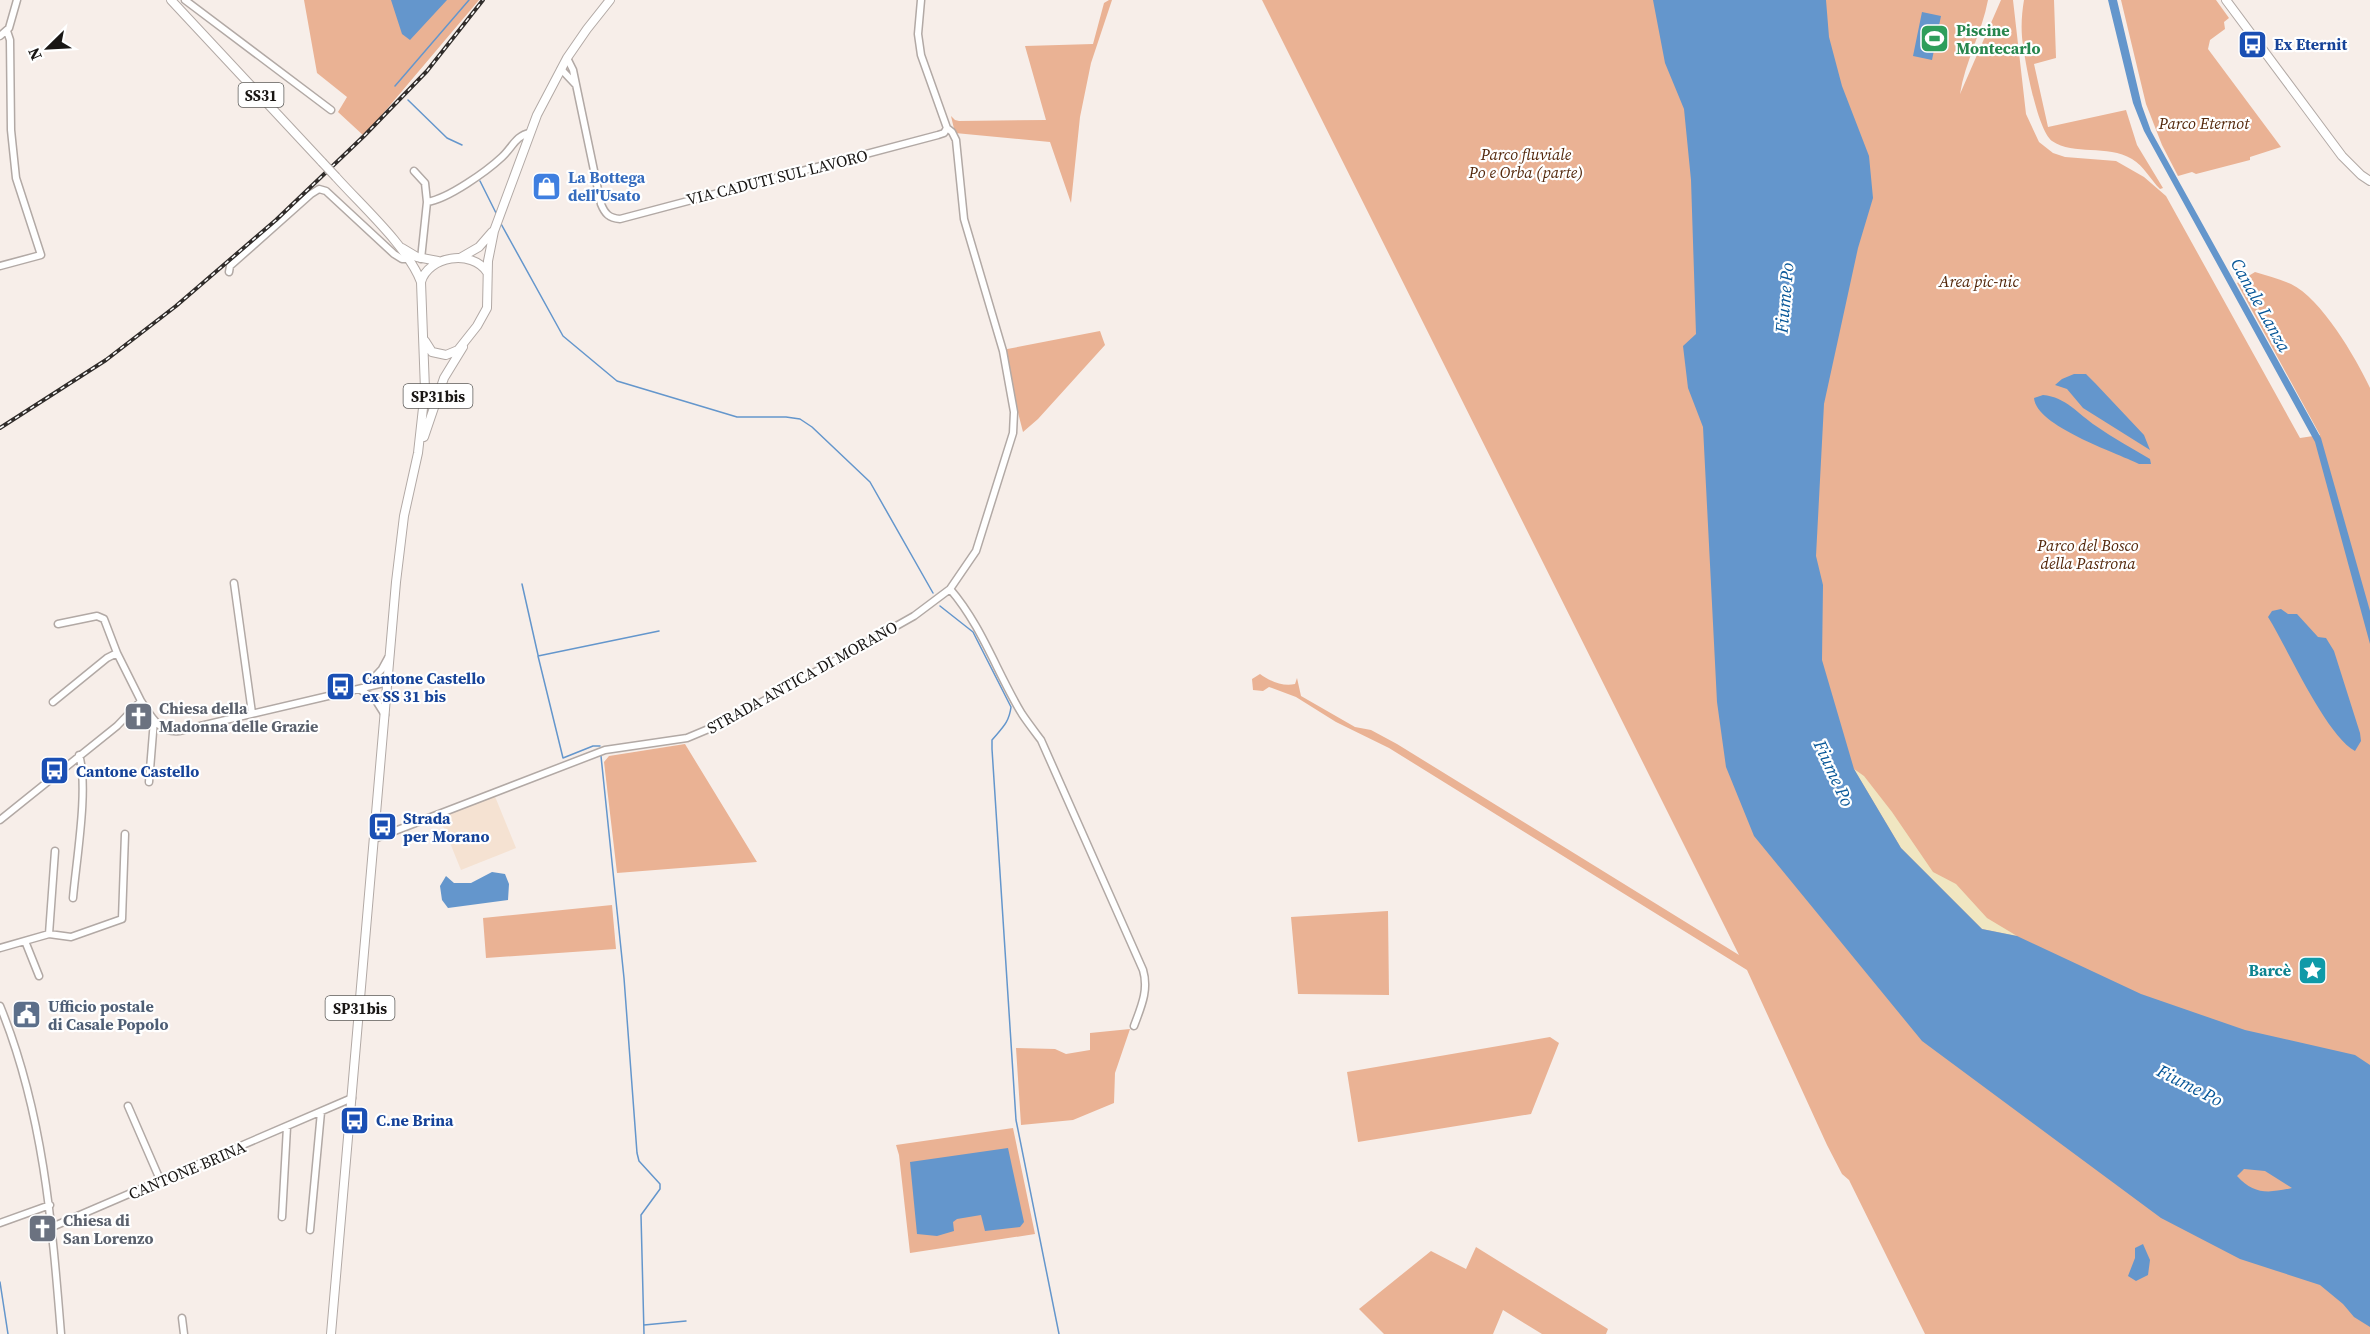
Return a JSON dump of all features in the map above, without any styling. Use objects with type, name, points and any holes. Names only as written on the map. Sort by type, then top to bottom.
[{"type":"main road","name":"SS31","points":[[171,0],[398,245],[416,259],[442,260]]},
{"type":"main road","points":[[487,272],[476,261],[459,259],[442,260],[427,269],[421,282],[424,339],[432,352],[442,355],[451,354],[477,327],[487,308],[487,272],[495,228],[530,133],[546,96],[567,58],[610,0]]},
{"type":"main road","points":[[2226,0],[2342,156],[2370,181]]},
{"type":"main road","points":[[459,259],[479,247],[495,228]]},
{"type":"main road","name":"SS31","points":[[416,259],[421,282]]},
{"type":"main road","name":"SP31bis","points":[[331,1334],[401,533],[418,453],[425,390],[424,339]]},
{"type":"main road","name":"SP31bis","points":[[418,453],[444,378],[464,343]]},
{"type":"street","points":[[0,36],[7,31],[17,0]]},
{"type":"street","points":[[185,0],[331,110]]},
{"type":"street","points":[[921,0],[918,34],[921,55],[947,128]]},
{"type":"street","points":[[0,266],[41,255],[16,178],[11,130],[10,40],[7,31]]},
{"type":"street","name":"VIA CADUTI SUL LAVORO","points":[[567,58],[573,70],[601,204],[604,212],[620,219],[938,135],[944,133],[947,128]]},
{"type":"street","points":[[561,69],[576,85]]},
{"type":"street","name":"STRADA ANTICA DI MORANO","points":[[374,838],[605,750],[687,738],[730,720],[914,616],[950,589],[976,551],[1013,433],[1014,412],[1003,351],[964,219],[956,140],[947,128]]},
{"type":"street","points":[[427,202],[478,177],[505,155],[517,139],[530,133]]},
{"type":"street","points":[[229,272],[230,266],[310,194],[319,189],[326,191],[394,254],[402,259],[416,259],[427,202],[425,183],[414,171]]},
{"type":"street","points":[[234,583],[252,713]]},
{"type":"street","points":[[950,589],[981,634],[1023,714],[1041,740],[1143,970],[1146,981],[1145,994],[1134,1026]]},
{"type":"street","points":[[58,624],[97,616],[104,619],[117,653],[141,701],[154,720],[165,730],[179,731],[388,682]]},
{"type":"street","points":[[53,702],[107,658],[117,653]]},
{"type":"street","points":[[362,688],[382,669],[390,654]]},
{"type":"street","points":[[362,688],[375,699],[385,716]]},
{"type":"street","points":[[0,820],[117,726],[141,701]]},
{"type":"street","points":[[149,782],[154,720]]},
{"type":"street","points":[[73,898],[81,804],[79,755]]},
{"type":"street","points":[[0,948],[49,934],[71,937],[122,919],[125,834]]},
{"type":"street","points":[[49,934],[55,851]]},
{"type":"street","points":[[25,941],[39,976]]},
{"type":"street","points":[[0,1006],[34,1112],[50,1205],[61,1334]]},
{"type":"street","name":"CANTONE BRINA","points":[[52,1227],[352,1098]]},
{"type":"street","points":[[128,1106],[161,1182]]},
{"type":"street","points":[[310,1230],[321,1112]]},
{"type":"street","points":[[282,1217],[287,1127]]},
{"type":"street","points":[[0,1223],[50,1205]]},
{"type":"street","points":[[182,1318],[183,1334]]},
{"type":"shaded area","points":[[494,794],[516,848],[461,870],[439,816]]},
{"type":"green space","points":[[304,0],[479,0],[364,136],[338,112],[347,97],[317,73]]},
{"type":"green space","points":[[1112,0],[1091,63],[1080,117],[1071,203],[1050,142],[955,133],[951,116],[959,121],[1046,120],[1025,46],[1093,44],[1104,3]]},
{"type":"green space","points":[[1262,0],[1988,0],[1960,94],[2001,0],[2013,0],[2026,114],[2039,142],[2053,153],[2065,157],[2116,161],[2144,177],[2166,196],[2300,438],[2320,435],[2237,283],[2255,272],[2291,284],[2302,291],[2325,315],[2347,346],[2370,388],[2370,1334],[1925,1334],[1849,1180],[1842,1174],[1827,1145],[1747,970],[1389,748],[1336,722],[1296,697],[1269,687],[1263,691],[1253,690],[1252,679],[1260,674],[1286,685],[1295,684],[1297,678],[1301,696],[1355,727],[1371,730],[1397,744],[1739,955]]},
{"type":"green space","points":[[2024,0],[2054,0],[2056,58],[2034,64],[2048,127],[2126,110],[2137,145],[2163,188],[2160,189],[2132,159],[2112,152],[2070,148],[2052,141],[2046,134],[2036,109],[2025,60],[2022,32]]},
{"type":"green space","name":"Parco Eternot","points":[[2121,0],[2216,0],[2229,18],[2224,22],[2225,29],[2210,40],[2208,49],[2281,147],[2250,157],[2250,160],[2196,174],[2192,172],[2178,176],[2162,145],[2146,104]]},
{"type":"green space","points":[[1100,331],[1105,345],[1038,419],[1023,432],[1002,350]]},
{"type":"green space","points":[[685,744],[757,862],[617,873],[604,762],[609,756]]},
{"type":"green space","points":[[612,905],[616,949],[486,958],[483,918]]},
{"type":"green space","points":[[1388,911],[1389,995],[1298,994],[1291,917]]},
{"type":"green space","points":[[1130,1029],[1115,1073],[1114,1103],[1073,1120],[1021,1125],[1016,1048],[1055,1049],[1066,1054],[1090,1050],[1090,1033]]},
{"type":"green space","points":[[1550,1037],[1559,1043],[1531,1114],[1358,1142],[1347,1072]]},
{"type":"green space","points":[[1013,1128],[1035,1234],[910,1253],[896,1145]]},
{"type":"green space","points":[[1476,1247],[1608,1329],[1606,1334],[1542,1334],[1503,1310],[1493,1334],[1384,1334],[1359,1309],[1431,1251],[1466,1269]]},
{"type":"sand","points":[[1854,769],[1864,776],[1892,812],[1933,872],[1956,884],[1987,918],[2017,936],[1982,929],[1901,848]]},
{"type":"water","points":[[391,0],[447,0],[410,40],[402,34]]},
{"type":"water","name":"Fiume Po","points":[[1653,0],[1826,0],[1829,37],[1842,86],[1869,156],[1873,198],[1858,248],[1824,404],[1816,556],[1823,585],[1822,660],[1854,769],[1901,848],[1982,929],[2017,936],[2141,994],[2245,1030],[2355,1055],[2370,1065],[2370,1327],[2354,1317],[2343,1304],[2320,1285],[2240,1259],[2161,1218],[1922,1041],[1754,836],[1726,767],[1717,702],[1703,427],[1688,388],[1683,346],[1696,334],[1691,180],[1684,109],[1665,63]],"holes":[[[2244,1169],[2265,1171],[2292,1188],[2262,1191],[2250,1187],[2237,1176]]]},
{"type":"water","points":[[2108,0],[2117,0],[2142,106],[2151,131],[2321,438],[2370,611],[2370,644],[2315,442],[2144,131],[2133,103]]},
{"type":"water","points":[[1922,12],[1941,16],[1932,60],[1913,56]]},
{"type":"water","points":[[2074,374],[2086,374],[2095,383],[2144,435],[2150,450],[2083,408],[2067,389],[2055,385]]},
{"type":"water","points":[[2043,395],[2065,403],[2102,430],[2150,459],[2151,464],[2139,464],[2062,428],[2038,408],[2034,398]]},
{"type":"water","points":[[2281,609],[2288,614],[2297,614],[2318,637],[2326,638],[2334,651],[2360,733],[2361,741],[2355,751],[2343,742],[2320,710],[2268,617],[2272,611]]},
{"type":"water","points":[[492,872],[505,874],[509,884],[508,900],[448,908],[442,900],[440,886],[446,876],[454,883],[471,883]]},
{"type":"water","points":[[1008,1148],[1024,1222],[1020,1227],[985,1231],[981,1215],[957,1219],[953,1222],[954,1231],[937,1236],[917,1234],[910,1162]]},
{"type":"water","points":[[2143,1244],[2150,1260],[2148,1275],[2136,1281],[2128,1276],[2135,1258],[2135,1248]]},
{"type":"waterway","points":[[395,86],[469,0]]},
{"type":"waterway","points":[[408,100],[447,138],[462,145]]},
{"type":"waterway","points":[[480,181],[497,215]]},
{"type":"waterway","points":[[500,222],[563,336],[617,381],[737,417],[786,417],[800,419],[812,427],[870,482],[933,593]]},
{"type":"waterway","points":[[522,584],[538,655]]},
{"type":"waterway","points":[[940,606],[973,632],[1011,707],[1007,721],[992,740],[992,749],[1016,1120],[1059,1334]]},
{"type":"waterway","points":[[600,746],[593,746],[563,758],[538,656],[659,631]]},
{"type":"waterway","points":[[601,756],[624,978],[637,1153],[639,1161],[660,1184],[660,1189],[641,1215],[644,1334]]},
{"type":"waterway","points":[[0,1282],[8,1334]]},
{"type":"waterway","points":[[644,1325],[686,1321]]},
{"type":"railway","points":[[0,428],[106,360],[176,306],[276,220],[364,136],[427,71],[483,0]]},
{"type":"place","name":"Piscine Montecarlo","points":[[1935,39]]},
{"type":"place","name":"Ex Eternit","points":[[2253,44]]},
{"type":"place","name":"La Bottega dell'Usato","points":[[547,186]]},
{"type":"place","name":"Cantone Castello ex SS 31 bis","points":[[341,687]]},
{"type":"place","name":"Chiesa della Madonna delle Grazie","points":[[138,717]]},
{"type":"place","name":"Cantone Castello","points":[[55,771]]},
{"type":"place","name":"Strada per Morano","points":[[382,827]]},
{"type":"place","name":"Barcè","points":[[2312,970]]},
{"type":"place","name":"Ufficio postale di Casale Popolo","points":[[27,1015]]},
{"type":"place","name":"C.ne Brina","points":[[355,1120]]},
{"type":"place","name":"Chiesa di San Lorenzo","points":[[42,1229]]},
{"type":"park label","name":"Parco fluviale Po e Orba (parte)","points":[[1526,163]]},
{"type":"park label","name":"Area pic-nic","points":[[1979,281]]},
{"type":"park label","name":"Parco del Bosco della Pastrona","points":[[2088,554]]},
{"type":"water label","name":"Canale Lanza","points":[[2261,305]]}]
